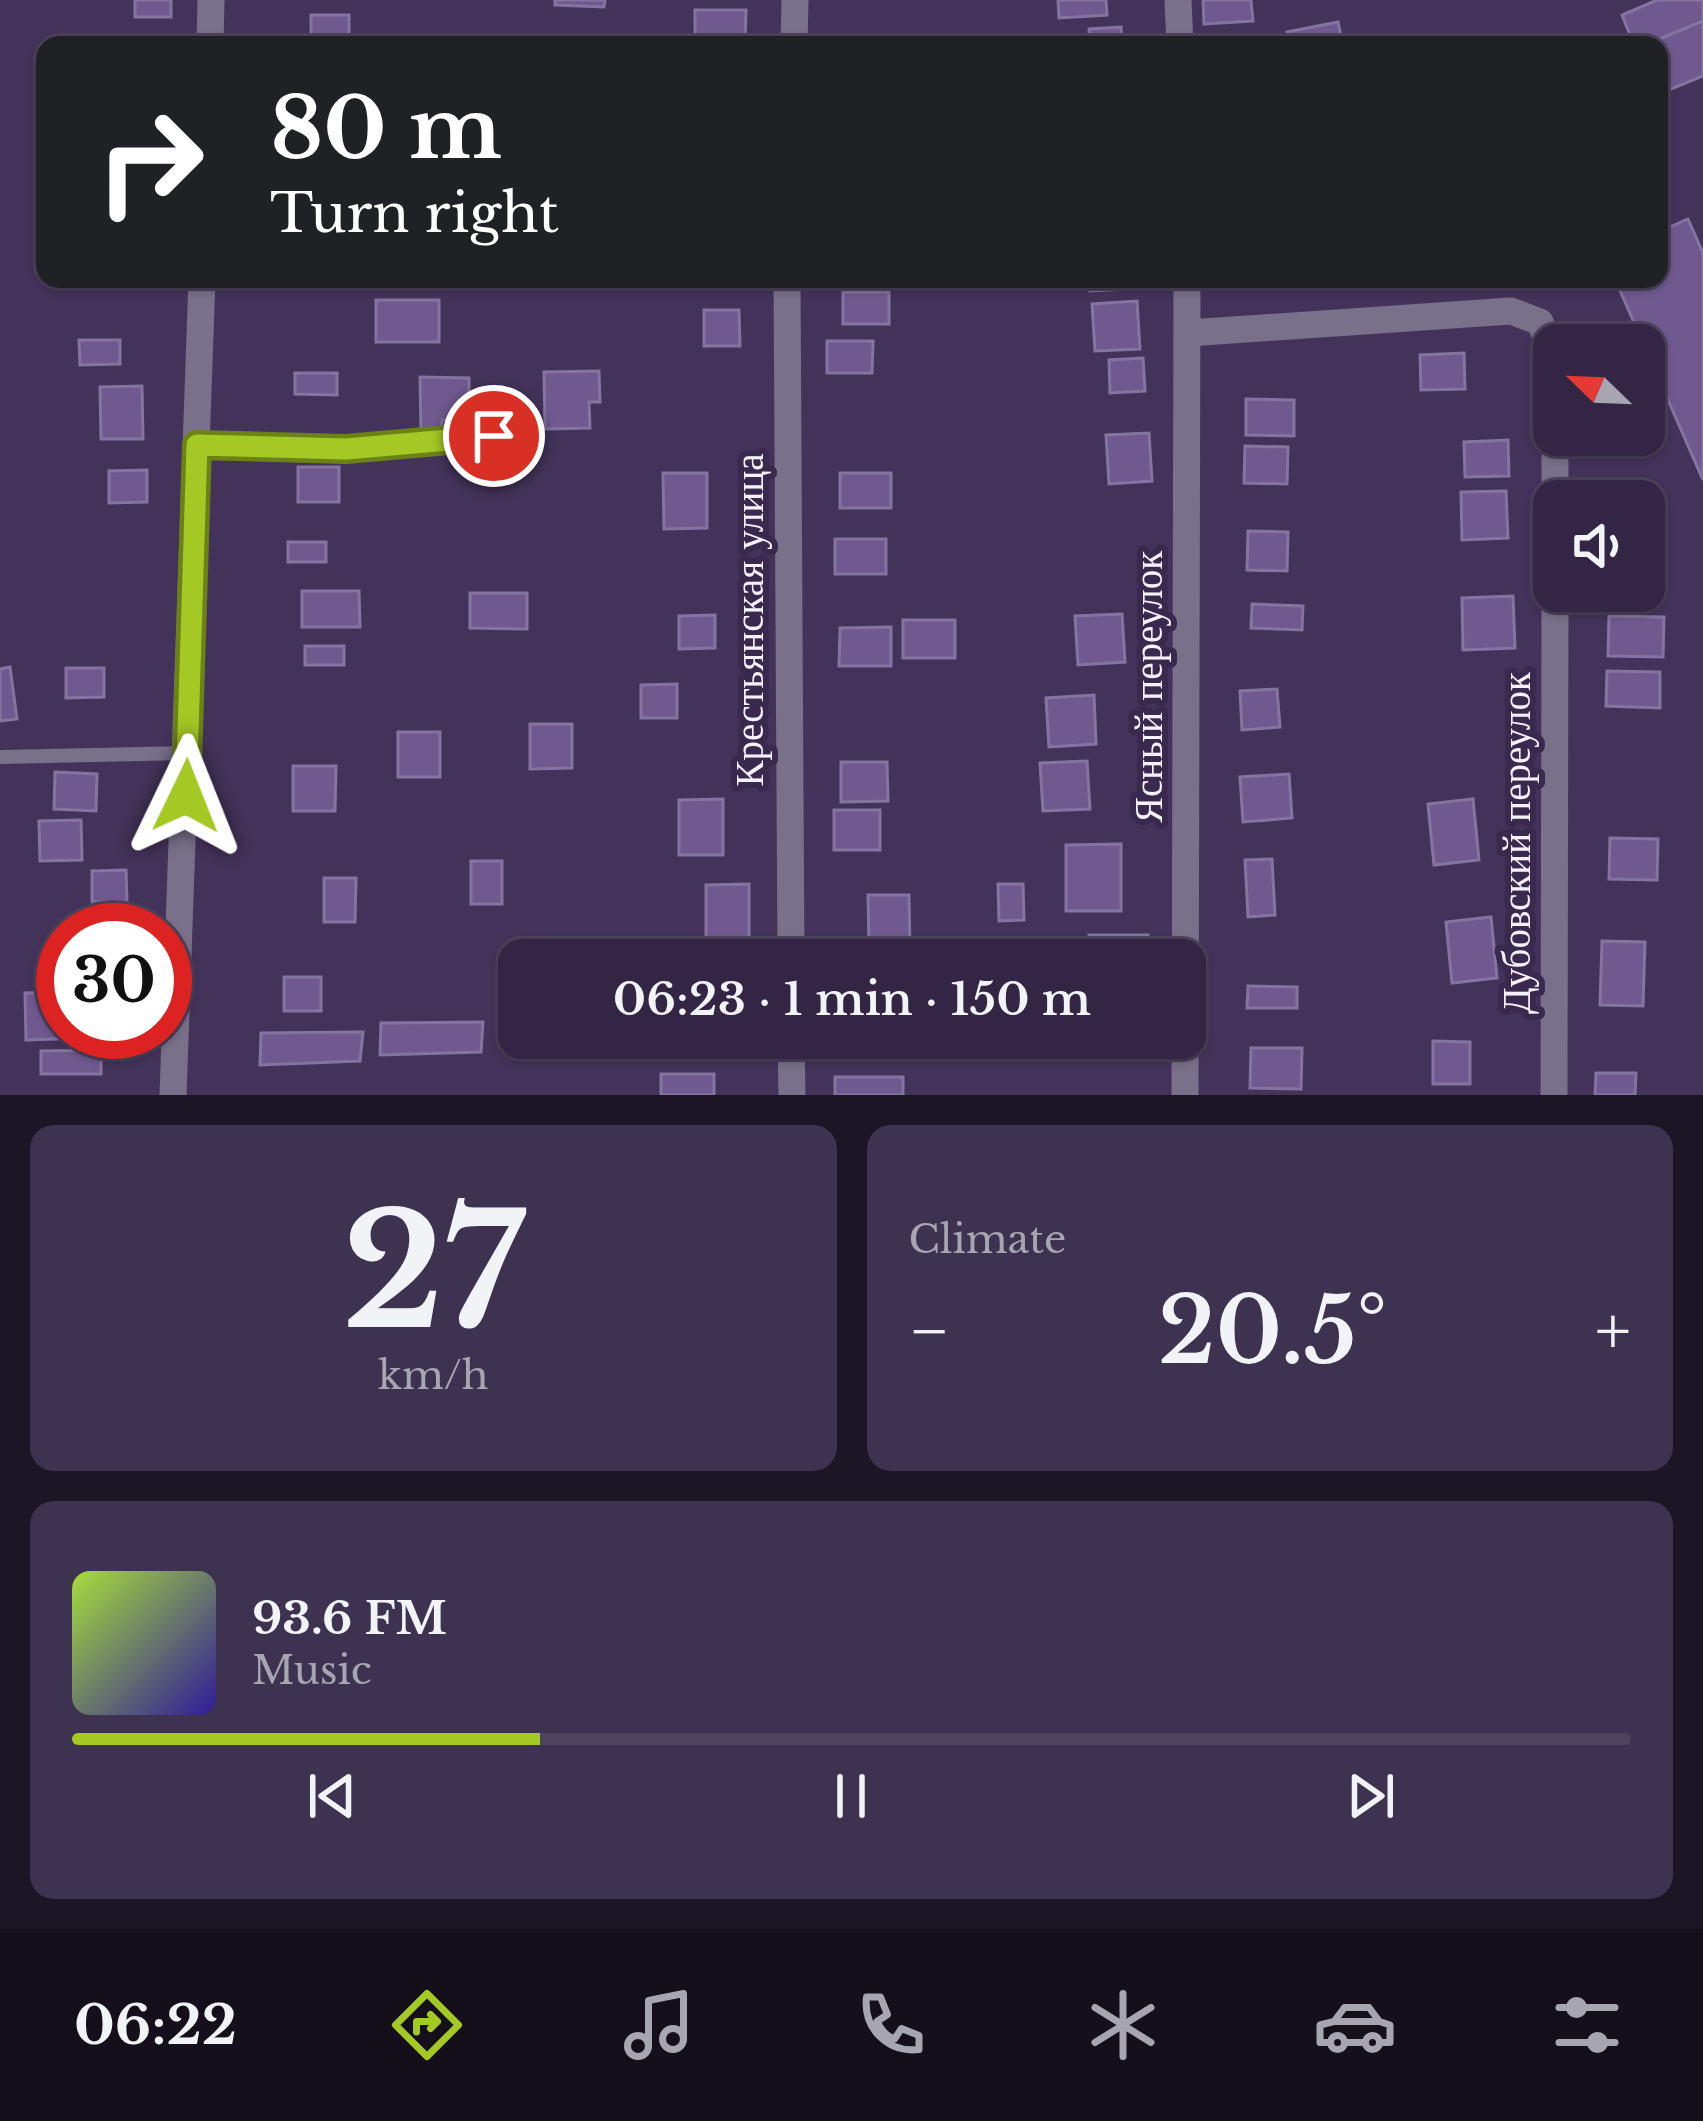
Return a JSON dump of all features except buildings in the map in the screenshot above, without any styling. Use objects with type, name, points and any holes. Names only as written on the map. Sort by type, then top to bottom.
[{"type":"street","points":[[210,36],[212,0]]},
{"type":"street","points":[[794,36],[795,0]]},
{"type":"street","points":[[1178,0],[1180,36]]},
{"type":"street","points":[[173,1095],[202,288]]},
{"type":"street","name":"Крестьянская улица","points":[[788,288],[790,939]]},
{"type":"street","name":"Ясный переулок","points":[[1185,1095],[1186,288]]},
{"type":"street","points":[[1188,333],[1511,310],[1541,324]]},
{"type":"street","name":"Дубовский переулок","points":[[1554,1095],[1555,612]]},
{"type":"street","points":[[791,1059],[792,1095]]},
{"type":"lane","points":[[197,445],[346,449],[494,436]]},
{"type":"lane","points":[[0,757],[188,753]]},
{"type":"route","points":[[186,796],[197,445],[346,449],[494,436]]}]
